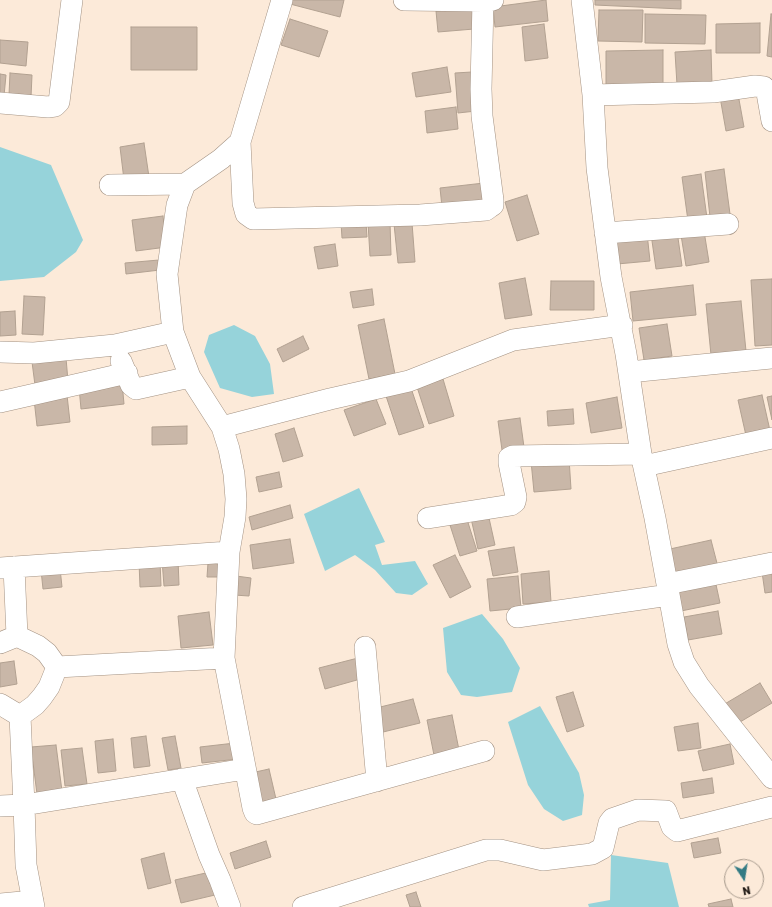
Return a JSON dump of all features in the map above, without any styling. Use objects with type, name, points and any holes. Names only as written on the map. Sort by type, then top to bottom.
[{"type":"street","points":[[0,103],[48,107],[55,106],[59,102],[72,0]]},
{"type":"street","points":[[282,0],[240,142],[243,203],[246,214],[253,219],[420,215],[486,210],[493,205],[482,116],[488,0],[404,0]]},
{"type":"street","points":[[582,0],[593,95],[597,168],[611,277],[622,325],[642,460],[678,644],[684,662],[698,686],[772,778]]},
{"type":"street","points":[[593,95],[713,92],[755,86],[764,88],[767,93],[772,120]]},
{"type":"street","points":[[110,185],[185,184],[221,159],[240,142]]},
{"type":"street","points":[[185,184],[177,205],[167,274],[173,332],[190,378],[222,427],[229,449],[234,474],[236,499],[235,517],[229,552],[224,658],[254,813],[258,814],[484,751]]},
{"type":"street","points":[[606,233],[728,224]]},
{"type":"street","points":[[222,427],[330,399],[409,381],[514,340],[622,325]]},
{"type":"street","points":[[0,352],[34,353],[115,345],[173,332]]},
{"type":"street","points":[[115,345],[131,384],[136,389],[190,378]]},
{"type":"street","points":[[629,372],[772,358]]},
{"type":"street","points":[[0,402],[127,373]]},
{"type":"street","points":[[428,518],[511,505],[515,502],[516,497],[509,458],[514,456],[642,460],[772,438]]},
{"type":"street","points":[[57,667],[47,653],[38,646],[8,640],[7,567],[229,552]]},
{"type":"street","points":[[517,617],[668,589],[772,563]]},
{"type":"street","points":[[365,647],[377,781]]},
{"type":"street","points":[[57,667],[224,658]]},
{"type":"street","points":[[20,716],[35,705],[42,697],[49,687],[57,667]]},
{"type":"street","points":[[0,704],[20,716]]},
{"type":"street","points":[[0,904],[33,904],[26,865],[20,716]]},
{"type":"street","points":[[0,806],[24,805],[245,769]]},
{"type":"street","points":[[182,779],[209,855],[230,907]]},
{"type":"street","points":[[303,907],[486,850],[500,850],[543,860],[592,854],[602,848],[609,822],[612,819],[642,809],[666,811],[672,827],[677,830],[772,807]]},
{"type":"water","points":[[0,147],[51,165],[83,240],[76,252],[44,277],[0,281]]},
{"type":"water","points":[[234,325],[255,336],[270,364],[274,394],[252,397],[220,388],[204,352],[209,335]]},
{"type":"water","points":[[359,488],[385,542],[375,545],[382,565],[415,561],[428,584],[412,595],[396,593],[375,570],[355,555],[325,571],[304,514]]},
{"type":"water","points":[[482,614],[503,639],[520,668],[512,692],[477,697],[461,695],[447,672],[443,628]]},
{"type":"water","points":[[540,706],[579,773],[584,795],[582,815],[563,821],[544,809],[528,785],[508,722]]},
{"type":"water","points":[[611,855],[668,863],[679,907],[589,907],[588,904],[610,900]]},
{"type":"building","points":[[291,0],[344,0],[340,17],[290,4]]},
{"type":"building","points":[[546,0],[548,21],[495,27],[493,7]]},
{"type":"building","points":[[595,0],[681,0],[681,9],[595,5]]},
{"type":"building","points":[[472,8],[474,29],[438,32],[436,11]]},
{"type":"building","points":[[599,10],[643,10],[642,42],[598,41]]},
{"type":"building","points":[[645,14],[706,15],[705,44],[645,43]]},
{"type":"building","points":[[772,14],[772,57],[767,56]]},
{"type":"building","points":[[290,19],[328,31],[319,57],[281,45]]},
{"type":"building","points":[[760,23],[760,53],[716,53],[716,24]]},
{"type":"building","points":[[544,24],[548,58],[525,61],[522,27]]},
{"type":"building","points":[[131,27],[197,27],[197,70],[131,70]]},
{"type":"building","points":[[0,40],[28,42],[26,66],[0,63]]},
{"type":"building","points":[[663,50],[663,84],[606,86],[606,51]]},
{"type":"building","points":[[711,50],[712,84],[677,85],[675,52]]},
{"type":"building","points":[[447,67],[451,92],[416,97],[412,73]]},
{"type":"building","points":[[472,72],[476,111],[458,113],[455,73]]},
{"type":"building","points":[[10,73],[32,75],[31,97],[9,95]]},
{"type":"building","points":[[0,74],[6,75],[4,96],[0,95]]},
{"type":"building","points":[[738,94],[744,127],[726,131],[720,97]]},
{"type":"building","points":[[456,107],[458,129],[427,133],[425,111]]},
{"type":"building","points":[[144,143],[149,177],[124,180],[120,147]]},
{"type":"building","points":[[724,169],[730,214],[710,217],[705,172]]},
{"type":"building","points":[[701,174],[707,218],[688,221],[682,177]]},
{"type":"building","points":[[484,183],[486,202],[442,207],[440,188]]},
{"type":"building","points":[[527,195],[539,234],[517,241],[505,202]]},
{"type":"building","points":[[163,216],[167,247],[136,251],[132,220]]},
{"type":"building","points":[[366,222],[367,237],[342,238],[341,223]]},
{"type":"building","points":[[390,222],[391,255],[370,256],[368,223]]},
{"type":"building","points":[[412,223],[415,262],[398,263],[394,224]]},
{"type":"building","points":[[677,231],[682,266],[656,269],[651,234]]},
{"type":"building","points":[[704,231],[709,262],[686,266],[681,235]]},
{"type":"building","points":[[647,233],[650,261],[617,264],[615,235]]},
{"type":"building","points":[[335,244],[338,266],[318,269],[314,247]]},
{"type":"building","points":[[159,260],[160,270],[126,274],[125,263]]},
{"type":"building","points":[[525,278],[532,315],[505,319],[499,283]]},
{"type":"building","points":[[772,279],[772,345],[755,346],[751,280]]},
{"type":"building","points":[[551,281],[594,281],[594,310],[550,310]]},
{"type":"building","points":[[693,285],[696,315],[633,321],[630,292]]},
{"type":"building","points":[[372,289],[374,305],[353,308],[350,292]]},
{"type":"building","points":[[24,296],[45,297],[43,335],[22,334]]},
{"type":"building","points":[[741,301],[746,351],[711,355],[706,304]]},
{"type":"building","points":[[15,311],[16,335],[0,336],[0,312]]},
{"type":"building","points":[[384,319],[395,374],[369,379],[358,325]]},
{"type":"building","points":[[667,324],[672,356],[644,360],[639,328]]},
{"type":"building","points":[[303,336],[309,349],[283,362],[277,349]]},
{"type":"building","points":[[66,358],[68,381],[35,385],[32,362]]},
{"type":"building","points":[[443,379],[454,416],[429,424],[417,387]]},
{"type":"building","points":[[122,382],[124,404],[81,409],[79,387]]},
{"type":"building","points":[[410,385],[424,427],[399,435],[385,393]]},
{"type":"building","points":[[67,395],[70,422],[37,426],[34,399]]},
{"type":"building","points":[[762,395],[771,435],[747,440],[738,400]]},
{"type":"building","points":[[772,396],[772,420],[767,397]]},
{"type":"building","points":[[617,397],[622,428],[591,433],[586,403]]},
{"type":"building","points":[[376,399],[386,424],[354,436],[344,410]]},
{"type":"building","points":[[573,409],[574,424],[548,426],[547,411]]},
{"type":"building","points":[[520,418],[524,447],[502,450],[498,421]]},
{"type":"building","points":[[187,426],[187,444],[152,445],[152,427]]},
{"type":"building","points":[[294,428],[303,456],[283,462],[275,434]]},
{"type":"building","points":[[569,458],[571,489],[534,492],[531,461]]},
{"type":"building","points":[[279,472],[282,487],[259,492],[256,477]]},
{"type":"building","points":[[290,505],[293,518],[252,530],[249,517]]},
{"type":"building","points":[[487,509],[495,545],[478,549],[470,514]]},
{"type":"building","points":[[465,513],[477,551],[460,556],[448,519]]},
{"type":"building","points":[[290,539],[294,563],[253,569],[250,545]]},
{"type":"building","points":[[711,540],[718,567],[676,576],[670,549]]},
{"type":"building","points":[[514,547],[518,572],[493,576],[488,551]]},
{"type":"building","points":[[455,555],[471,587],[450,598],[433,565]]},
{"type":"building","points":[[178,559],[179,585],[164,586],[162,560]]},
{"type":"building","points":[[160,560],[161,586],[140,587],[139,562]]},
{"type":"building","points":[[208,563],[219,564],[219,577],[207,577]]},
{"type":"building","points":[[60,568],[62,587],[43,589],[41,570]]},
{"type":"building","points":[[772,570],[772,592],[765,593],[762,572]]},
{"type":"building","points":[[549,571],[551,602],[523,604],[521,574]]},
{"type":"building","points":[[236,576],[251,578],[249,596],[234,595]]},
{"type":"building","points":[[518,576],[521,608],[490,611],[487,579]]},
{"type":"building","points":[[715,580],[720,603],[681,611],[676,588]]},
{"type":"building","points":[[718,611],[722,634],[688,640],[684,617]]},
{"type":"building","points":[[209,612],[213,645],[181,648],[178,616]]},
{"type":"building","points":[[358,658],[364,678],[325,689],[319,668]]},
{"type":"building","points":[[14,661],[17,684],[0,687],[0,663]]},
{"type":"building","points":[[760,683],[772,703],[735,725],[723,705]]},
{"type":"building","points":[[573,692],[584,726],[567,732],[556,697]]},
{"type":"building","points":[[413,699],[420,723],[379,733],[372,709]]},
{"type":"building","points":[[452,715],[459,750],[434,755],[427,720]]},
{"type":"building","points":[[698,723],[701,748],[678,751],[674,727]]},
{"type":"building","points":[[146,736],[150,766],[134,768],[131,738]]},
{"type":"building","points":[[175,736],[181,768],[168,770],[162,738]]},
{"type":"building","points":[[113,739],[116,771],[98,773],[95,741]]},
{"type":"building","points":[[235,743],[238,759],[202,763],[200,747]]},
{"type":"building","points":[[730,744],[734,764],[703,771],[698,751]]},
{"type":"building","points":[[56,745],[62,791],[37,794],[31,747]]},
{"type":"building","points":[[82,748],[87,784],[65,786],[61,750]]},
{"type":"building","points":[[269,769],[276,799],[259,803],[251,773]]},
{"type":"building","points":[[712,778],[714,793],[683,798],[681,783]]},
{"type":"building","points":[[718,838],[721,853],[694,858],[691,843]]},
{"type":"building","points":[[266,841],[271,857],[235,869],[230,853]]},
{"type":"building","points":[[164,853],[171,883],[148,889],[141,859]]},
{"type":"building","points":[[210,872],[215,895],[181,903],[175,880]]},
{"type":"building","points":[[416,892],[421,907],[410,907],[406,895]]},
{"type":"building","points":[[731,899],[733,907],[709,907],[708,904]]}]
